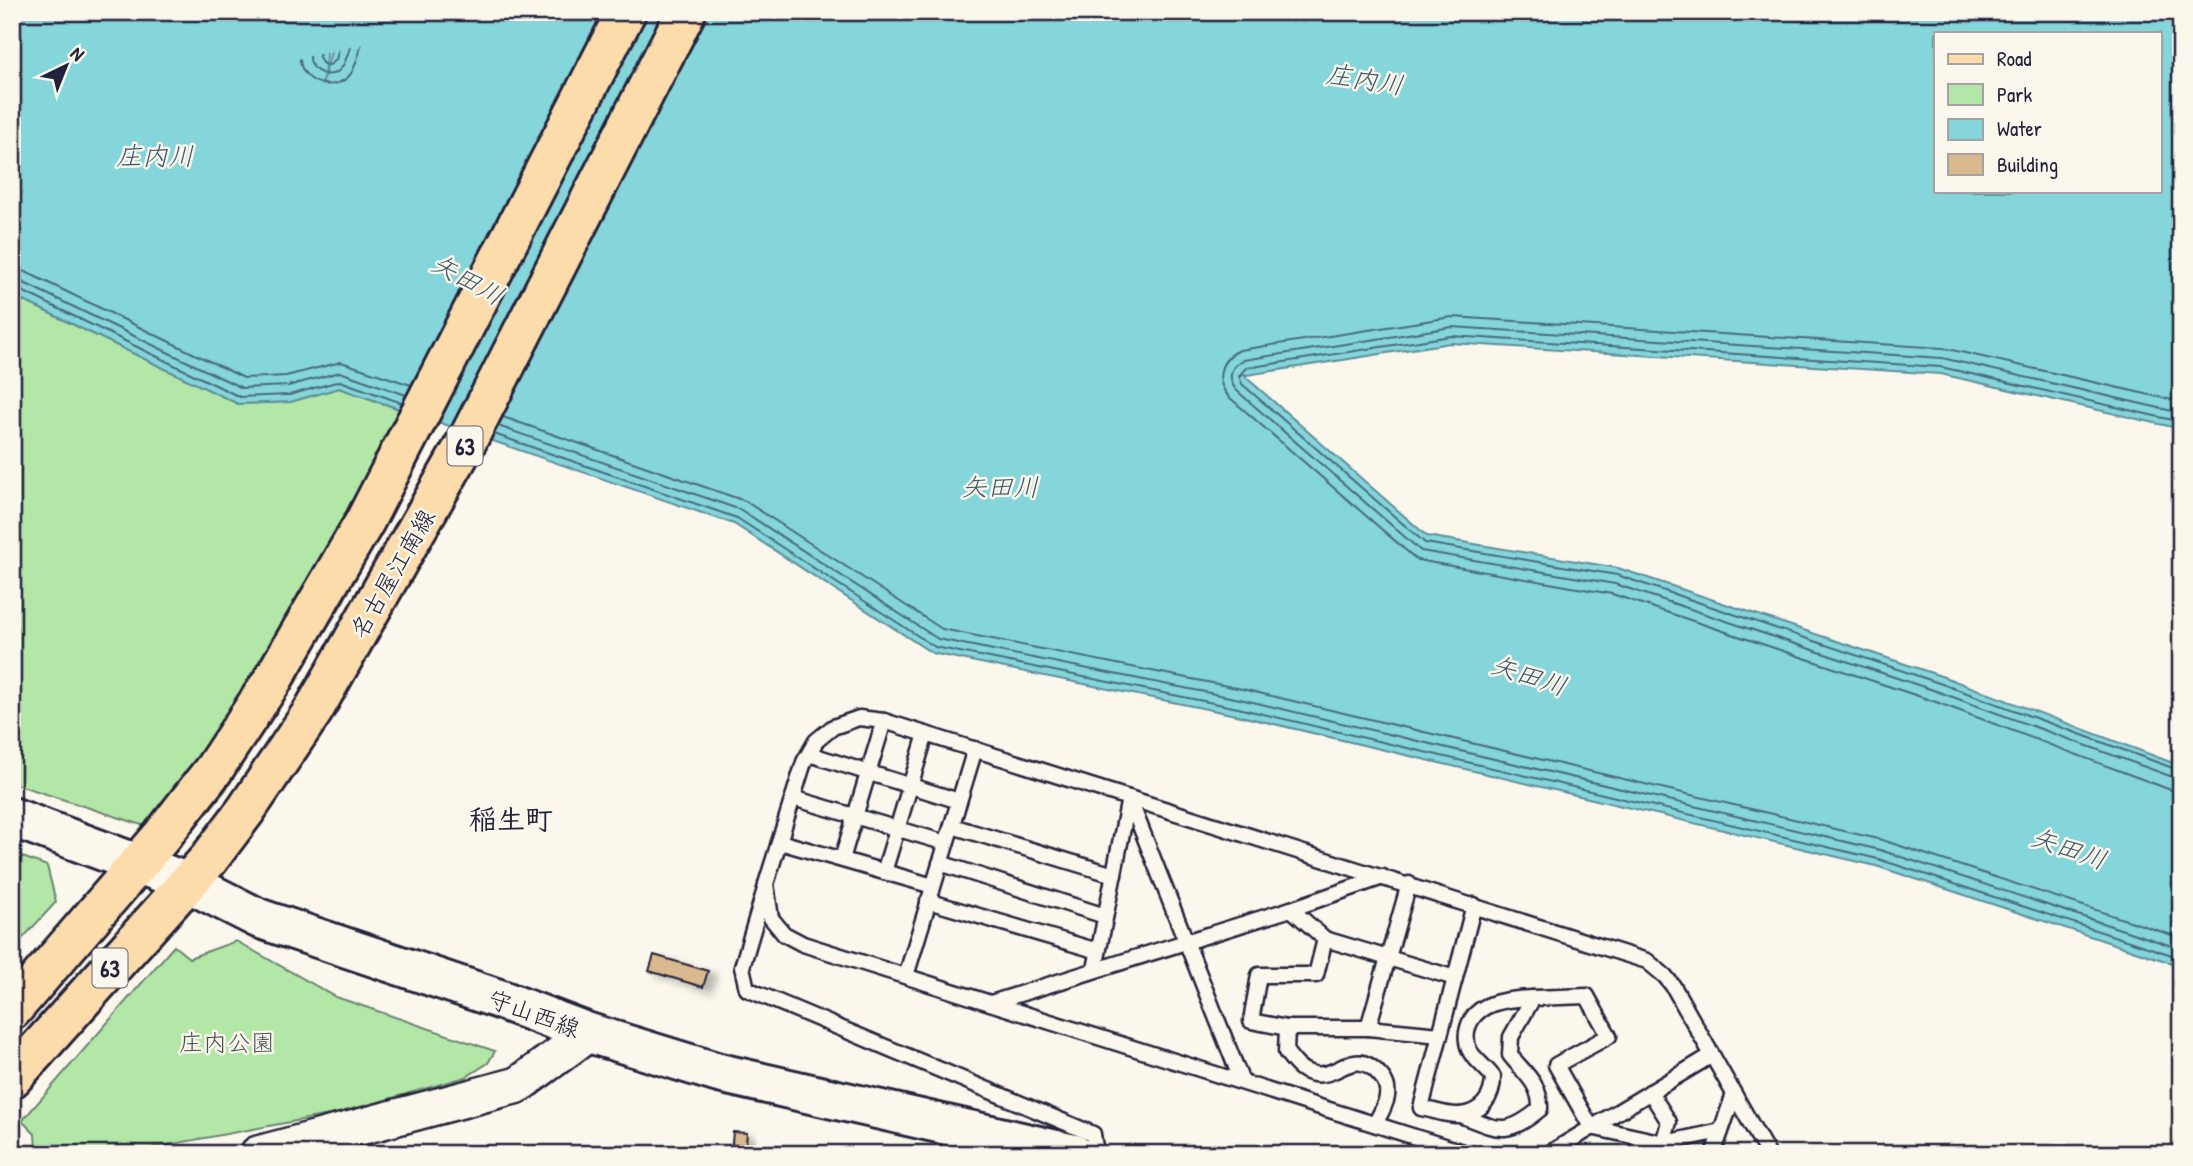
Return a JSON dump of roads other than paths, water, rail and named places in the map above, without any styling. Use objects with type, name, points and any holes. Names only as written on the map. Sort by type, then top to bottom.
[{"type":"main road","name":"名古屋江南線","points":[[12,1010],[150,850],[214,769],[272,681],[365,521],[626,12]]},
{"type":"main road","name":"名古屋江南線","points":[[12,1078],[199,871],[246,810],[313,711],[467,441],[686,12]]},
{"type":"main road","name":"守山西線","points":[[12,817],[150,850],[199,871],[258,918],[589,1033],[719,1073],[1074,1154]]},
{"type":"street","points":[[258,1154],[518,1085],[589,1033]]},
{"type":"lane","points":[[1096,1154],[1093,1133],[747,989],[742,967],[793,798],[816,741],[832,727],[859,718],[884,721],[1647,961],[1673,986],[1768,1154]]},
{"type":"lane","points":[[842,859],[884,721]]},
{"type":"lane","points":[[884,872],[926,734]]},
{"type":"lane","points":[[906,976],[975,749]]},
{"type":"lane","points":[[809,754],[959,801]]},
{"type":"lane","points":[[793,798],[946,843]]},
{"type":"lane","points":[[1094,969],[1129,798]]},
{"type":"lane","points":[[1129,798],[1242,1082]]},
{"type":"lane","points":[[951,826],[1114,875]]},
{"type":"lane","points":[[779,842],[933,886]]},
{"type":"lane","points":[[940,863],[1105,916]]},
{"type":"lane","points":[[991,1003],[1185,940],[1291,909],[1383,877]]},
{"type":"lane","points":[[766,884],[771,918],[784,934],[803,944],[1469,1154]]},
{"type":"lane","points":[[1368,1028],[1409,884]]},
{"type":"lane","points":[[928,901],[1098,951]]},
{"type":"lane","points":[[1474,905],[1421,1108],[1460,1115],[1498,1129],[1520,1125],[1540,1109],[1540,1096],[1535,1083],[1510,1055],[1511,1037],[1533,998]]},
{"type":"lane","points":[[1291,909],[1325,939],[1455,978]]},
{"type":"lane","points":[[1325,939],[1315,975],[1259,975],[1251,1021],[1287,1028],[1368,1028],[1440,1035]]},
{"type":"lane","points":[[1460,1115],[1481,1108],[1493,1093],[1493,1077],[1471,1052],[1466,1038],[1469,1023],[1482,1006],[1514,999],[1587,996],[1609,1036],[1556,1065],[1591,1127],[1662,1149],[1721,1131]]},
{"type":"lane","points":[[1287,1028],[1286,1052],[1296,1066],[1309,1073],[1320,1075],[1356,1061],[1373,1066],[1387,1082],[1388,1097],[1375,1124]]},
{"type":"lane","points":[[1548,1154],[1712,1055]]},
{"type":"lane","points":[[1650,1092],[1669,1122],[1662,1149]]},
{"type":"lane","points":[[1713,1154],[1734,1094]]},
{"type":"water","name":"矢田川","points":[[12,12],[334,12],[322,86],[341,12],[2181,12],[2181,429],[1941,374],[1450,343],[1247,375],[1241,373],[1427,536],[1618,568],[1944,677],[2181,766],[2181,966],[1876,866],[1236,715],[932,653],[734,524],[339,388],[290,402],[238,404],[12,295]]},
{"type":"waterway","name":"庄内川","points":[[250,38],[367,12]]},
{"type":"district","name":"稲生町","points":[[511,819]]},
{"type":"park label","name":"庄内公園","points":[[227,1042]]}]
